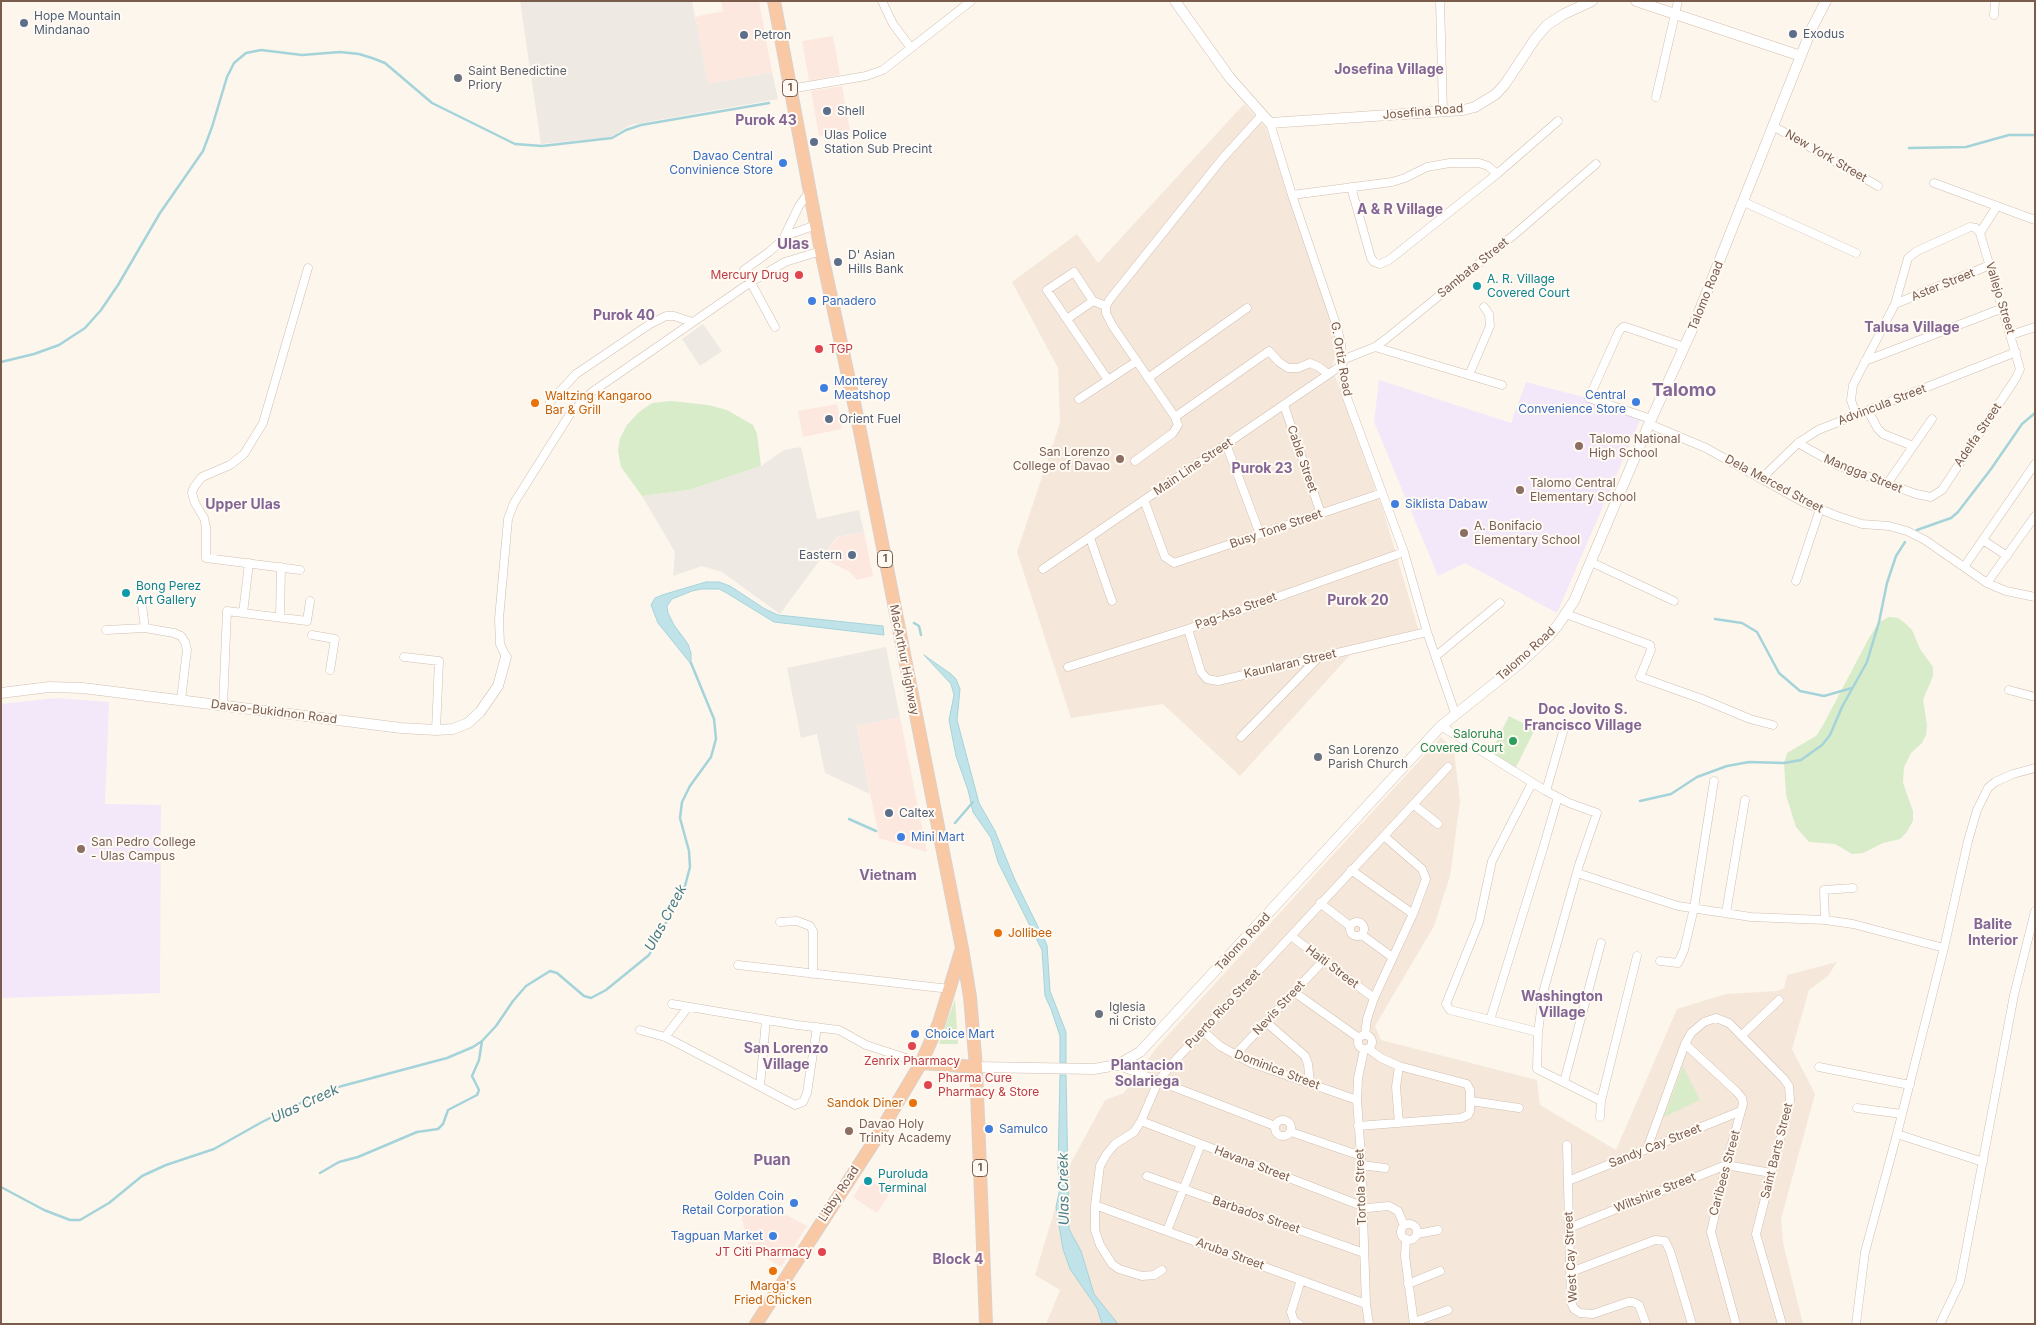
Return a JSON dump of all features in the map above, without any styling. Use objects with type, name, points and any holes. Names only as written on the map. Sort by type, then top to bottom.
[{"type":"highway","name":"MacArthur Highway","points":[[774,1],[816,226],[862,445],[962,948],[970,997],[976,1067],[986,1324]]},
{"type":"highway","name":"Libby Road","points":[[756,1324],[872,1144],[921,1063],[939,1023],[962,948]]},
{"type":"highway","points":[[921,1063],[976,1067]]},
{"type":"street","points":[[882,1],[893,24],[911,48]]},
{"type":"street","points":[[790,88],[875,73],[889,65],[971,1]]},
{"type":"street","name":"G. Ortiz Road","points":[[1174,1],[1230,78],[1266,119],[1337,327],[1346,395],[1404,552],[1427,632],[1455,713]]},
{"type":"street","points":[[1440,1],[1443,112]]},
{"type":"street","name":"Josefina Road","points":[[1266,119],[1463,110],[1486,101],[1505,84],[1535,39],[1547,25],[1564,14],[1592,1]]},
{"type":"street","points":[[1636,1],[1801,56]]},
{"type":"street","points":[[1656,97],[1678,1]]},
{"type":"street","points":[[1994,15],[1995,1]]},
{"type":"street","name":"Talomo Road","points":[[976,1067],[1094,1069],[1117,1065],[1132,1057],[1151,1042],[1441,726],[1540,645],[1566,614],[1591,562],[1650,421],[1684,347],[1744,202],[1801,56],[1825,2]]},
{"type":"street","points":[[1136,461],[1176,430],[1178,424],[1108,319],[1106,306],[1222,159],[1266,119]]},
{"type":"street","points":[[1351,187],[1371,258],[1374,262],[1380,264],[1389,260],[1497,174],[1558,121]]},
{"type":"street","name":"New York Street","points":[[1774,126],[1878,186]]},
{"type":"street","points":[[1292,195],[1392,182],[1427,167],[1450,163],[1479,163],[1488,166],[1497,174]]},
{"type":"street","name":"Sambata Street","points":[[1342,362],[1375,347],[1507,240],[1596,164]]},
{"type":"street","points":[[1934,183],[2035,220]]},
{"type":"street","points":[[782,240],[804,198],[810,191]]},
{"type":"street","points":[[1744,202],[1856,253]]},
{"type":"street","points":[[1856,416],[1851,392],[1895,304],[1903,269],[1911,254],[1970,227],[1978,230],[1997,206]]},
{"type":"street","points":[[774,327],[744,270],[798,230],[816,226]]},
{"type":"street","name":"Vallejo Street","points":[[1978,230],[2020,369]]},
{"type":"street","points":[[506,657],[500,644],[499,619],[508,519],[514,503],[570,414],[592,392],[750,282],[785,262],[821,251]]},
{"type":"street","name":"Aster Street","points":[[1895,304],[1990,265]]},
{"type":"street","points":[[300,570],[206,558],[206,527],[204,518],[195,503],[192,493],[202,477],[230,465],[244,454],[263,423],[308,268]]},
{"type":"street","points":[[1106,306],[1093,301],[1074,272],[1047,290],[1108,380]]},
{"type":"street","points":[[1067,319],[1093,301]]},
{"type":"street","points":[[1469,375],[1490,326],[1489,314],[1484,307]]},
{"type":"street","points":[[1148,378],[1248,308]]},
{"type":"street","points":[[1865,361],[2003,308]]},
{"type":"street","points":[[550,402],[576,374],[650,324],[666,316],[674,316],[692,322]]},
{"type":"street","name":"Dela Merced Street","points":[[1684,347],[1623,327],[1619,331],[1589,398],[1650,421],[1706,448],[1820,509],[1862,524],[1889,526],[1907,531],[1925,540],[1987,583],[2006,591],[2035,597]]},
{"type":"street","points":[[2011,335],[2035,327]]},
{"type":"street","points":[[1375,347],[1502,386]]},
{"type":"street","points":[[1175,417],[1269,351],[1279,362],[1288,368],[1298,368],[1310,363],[1328,374]]},
{"type":"street","name":"Advincula Street","points":[[1761,479],[1798,443],[1818,430],[2016,352]]},
{"type":"street","points":[[1079,399],[1136,361]]},
{"type":"street","name":"Main Line Street","points":[[1043,569],[1328,374],[1342,362]]},
{"type":"street","name":"Adelfa Street","points":[[1931,497],[1942,490],[2016,378],[2020,369]]},
{"type":"street","name":"Cable Street","points":[[1284,404],[1321,514]]},
{"type":"street","points":[[1868,411],[1883,434],[1913,446]]},
{"type":"street","points":[[1887,484],[1932,419]]},
{"type":"street","name":"Mangga Street","points":[[1798,443],[1837,465],[1916,494],[1931,497]]},
{"type":"street","points":[[1226,444],[1260,534]]},
{"type":"street","points":[[1964,567],[2035,464]]},
{"type":"street","name":"Busy Tone Street","points":[[1144,500],[1165,557],[1170,562],[1178,562],[1382,493]]},
{"type":"street","points":[[1796,581],[1820,509]]},
{"type":"street","points":[[1987,583],[2035,516]]},
{"type":"street","points":[[1090,538],[1112,601]]},
{"type":"street","points":[[1983,540],[2007,556]]},
{"type":"street","name":"Pag-Asa Street","points":[[1068,667],[1188,629],[1404,552]]},
{"type":"street","points":[[1591,562],[1674,601]]},
{"type":"street","points":[[243,613],[249,563]]},
{"type":"street","points":[[280,618],[281,567]]},
{"type":"street","points":[[223,706],[227,611],[307,621],[310,600]]},
{"type":"street","points":[[1436,656],[1500,603]]},
{"type":"street","points":[[142,605],[145,628]]},
{"type":"street","points":[[1566,614],[1650,645],[1651,650],[1640,676],[1750,719],[1773,725]]},
{"type":"street","points":[[106,630],[145,628],[181,636],[185,642],[186,660],[180,700]]},
{"type":"street","name":"Kaunlaran Street","points":[[1188,629],[1204,677],[1212,681],[1427,632]]},
{"type":"street","points":[[312,635],[336,639],[330,670]]},
{"type":"street","points":[[404,657],[439,661],[436,730]]},
{"type":"street","name":"Davao-Bukidnon Road","points":[[1,693],[32,688],[63,687],[401,728],[453,729],[468,723],[480,712],[498,686],[506,657]]},
{"type":"street","points":[[1241,737],[1318,658]]},
{"type":"street","points":[[2009,690],[2035,697]]},
{"type":"street","points":[[1546,791],[1565,725]]},
{"type":"street","points":[[1441,726],[1546,791],[1597,813],[1577,873],[1544,989],[1538,1032],[1538,1069],[1601,1101]]},
{"type":"street","name":"Puerto Rico Street","points":[[1162,1270],[1154,1275],[1142,1276],[1119,1270],[1112,1264],[1100,1245],[1096,1230],[1095,1205],[1100,1166],[1115,1144],[1134,1132],[1141,1122],[1158,1082],[1170,1066],[1448,767]]},
{"type":"street","points":[[1856,1324],[1865,1252],[1910,1085],[1968,841],[1981,799],[1988,788],[1995,782],[2035,768]]},
{"type":"street","points":[[1660,961],[1676,964],[1680,960],[1694,908],[1714,781]]},
{"type":"street","points":[[1532,783],[1492,861],[1479,922],[1446,1001],[1446,1007],[1450,1010],[1538,1032]]},
{"type":"street","points":[[1490,1020],[1558,797]]},
{"type":"street","points":[[1726,913],[1745,800]]},
{"type":"street","points":[[1414,805],[1438,824]]},
{"type":"street","points":[[1358,1126],[1461,1118],[1468,1115],[1472,1101],[1470,1090],[1466,1084],[1399,1066],[1358,1046],[1374,998],[1413,914],[1426,879],[1425,874],[1384,836]]},
{"type":"street","points":[[1351,870],[1413,914]]},
{"type":"street","points":[[1577,873],[1678,906],[1751,917],[1825,920],[1853,924],[1944,948]]},
{"type":"street","points":[[1825,920],[1824,890],[1853,888]]},
{"type":"street","points":[[1320,903],[1350,926],[1350,932],[1353,936],[1362,935],[1392,957]]},
{"type":"street","points":[[1940,1324],[1960,1282],[2014,995],[2035,910]]},
{"type":"street","points":[[780,922],[797,921],[810,926],[813,932],[813,974]]},
{"type":"street","name":"Haiti Street","points":[[1291,936],[1374,998]]},
{"type":"street","points":[[1564,1082],[1601,943]]},
{"type":"street","points":[[1600,1117],[1601,1101],[1637,956]]},
{"type":"street","name":"Nevis Street","points":[[1235,1055],[1323,961]]},
{"type":"street","points":[[738,964],[950,988]]},
{"type":"street","points":[[1294,992],[1362,1036],[1372,1039],[1372,1044],[1366,1049]]},
{"type":"street","points":[[1742,1035],[1778,1000]]},
{"type":"street","points":[[672,1004],[844,1032],[866,1045],[921,1063]]},
{"type":"street","points":[[665,1037],[688,1007]]},
{"type":"street","name":"Saint Barts Street","points":[[1685,1044],[1691,1033],[1699,1025],[1716,1018],[1729,1023],[1778,1072],[1789,1086],[1790,1100],[1756,1234],[1782,1324]]},
{"type":"street","points":[[760,1086],[766,1020]]},
{"type":"street","points":[[1266,1022],[1305,1056],[1310,1083]]},
{"type":"street","points":[[640,1030],[665,1037],[791,1104],[800,1105],[807,1093],[818,1027]]},
{"type":"street","name":"Dominica Street","points":[[1202,1031],[1220,1046],[1235,1055],[1357,1100]]},
{"type":"street","points":[[1646,1149],[1685,1044],[1742,1098],[1744,1104],[1741,1111]]},
{"type":"street","name":"Tortola Street","points":[[1366,1049],[1358,1078],[1357,1100],[1361,1156],[1366,1304],[1369,1324]]},
{"type":"street","points":[[1117,1065],[1275,1126],[1277,1134],[1282,1137],[1287,1136],[1291,1132],[1361,1156]]},
{"type":"street","points":[[1399,1066],[1396,1088],[1399,1123]]},
{"type":"street","points":[[1820,1067],[1910,1085]]},
{"type":"street","points":[[1472,1101],[1519,1108]]},
{"type":"street","points":[[1857,1108],[1902,1114]]},
{"type":"street","name":"Sandy Cay Street","points":[[1568,1181],[1741,1111]]},
{"type":"street","name":"Caribees Street","points":[[1736,1324],[1711,1232],[1726,1165],[1741,1111]]},
{"type":"street","name":"Havana Street","points":[[1141,1122],[1362,1206]]},
{"type":"street","points":[[1897,1134],[1983,1162]]},
{"type":"street","points":[[1167,1231],[1201,1144]]},
{"type":"street","name":"West Cay Street","points":[[1567,1145],[1572,1302],[1574,1309],[1580,1313],[1592,1314],[1633,1302],[1639,1305],[1646,1324]]},
{"type":"street","points":[[1361,1165],[1385,1168]]},
{"type":"street","points":[[1726,1165],[1771,1173]]},
{"type":"street","name":"Wiltshire Street","points":[[1570,1228],[1726,1165]]},
{"type":"street","name":"Barbados Street","points":[[1147,1176],[1364,1253]]},
{"type":"street","name":"Aruba Street","points":[[1095,1205],[1366,1304]]},
{"type":"street","points":[[1362,1206],[1375,1208],[1390,1206],[1398,1211],[1404,1226],[1401,1233],[1406,1239]]},
{"type":"street","points":[[1404,1226],[1414,1225],[1417,1229],[1417,1234]]},
{"type":"street","points":[[1406,1239],[1414,1238],[1417,1234],[1438,1230]]},
{"type":"street","points":[[1406,1239],[1404,1250],[1414,1323],[1448,1310]]},
{"type":"street","points":[[1571,1272],[1655,1240],[1665,1241],[1670,1251],[1692,1324]]},
{"type":"street","points":[[1408,1284],[1440,1271]]},
{"type":"street","points":[[1299,1324],[1294,1320],[1291,1312],[1301,1280]]},
{"type":"shaded area","points":[[520,1],[692,1],[708,84],[772,72],[778,99],[630,125],[611,137],[541,144]]},
{"type":"shaded area","points":[[721,1],[759,1],[772,72],[708,84],[695,17],[723,11]]},
{"type":"shaded area","points":[[833,36],[840,75],[809,81],[802,41]]},
{"type":"shaded area","points":[[842,86],[850,130],[819,136],[811,91]]},
{"type":"shaded area","points":[[1244,104],[1266,128],[1332,321],[1336,340],[1336,355],[1332,367],[1384,513],[1421,638],[1350,655],[1240,776],[1163,704],[1071,718],[1017,552],[1060,423],[1058,368],[1012,282],[1077,234],[1098,263]]},
{"type":"shaded area","points":[[703,324],[722,351],[700,366],[682,339]]},
{"type":"shaded area","points":[[1379,380],[1511,423],[1526,382],[1587,398],[1641,418],[1557,613],[1465,563],[1438,576],[1374,422]]},
{"type":"shaded area","points":[[837,404],[842,429],[803,437],[798,411]]},
{"type":"shaded area","points":[[801,447],[817,519],[859,510],[864,532],[837,537],[780,614],[722,572],[702,566],[673,576],[675,552],[642,496],[689,490],[761,466],[784,450]]},
{"type":"shaded area","points":[[864,532],[873,576],[857,580],[850,572],[822,558],[838,537]]},
{"type":"shaded area","points":[[886,647],[900,717],[857,726],[870,794],[825,773],[817,734],[801,738],[787,668]]},
{"type":"shaded area","name":"San Pedro College - Ulas Campus","points":[[56,698],[109,702],[105,804],[161,805],[160,993],[1,998],[1,704]]},
{"type":"shaded area","points":[[900,717],[927,852],[879,838],[857,726]]},
{"type":"shaded area","points":[[1441,737],[1454,750],[1460,801],[1450,876],[1434,926],[1375,1026],[1381,1040],[1537,1080],[1540,1105],[1616,1150],[1677,1009],[1726,994],[1777,991],[1784,988],[1787,975],[1837,962],[1828,976],[1809,990],[1792,1049],[1815,1094],[1781,1219],[1783,1243],[1803,1324],[1046,1324],[1060,1290],[1035,1275],[1066,1172],[1105,1100],[1124,1093],[1157,1047]]},
{"type":"shaded area","points":[[866,1177],[890,1193],[877,1213],[853,1197]]},
{"type":"shaded area","name":"Tagpuan Market","points":[[778,1211],[807,1226],[781,1267],[748,1246],[741,1214]]},
{"type":"green space","points":[[672,401],[708,405],[727,410],[753,425],[757,434],[761,466],[689,490],[642,496],[621,467],[618,451],[620,438],[627,425],[639,412],[652,403]]},
{"type":"green space","points":[[1889,617],[1898,618],[1912,630],[1920,649],[1933,667],[1933,676],[1923,700],[1927,725],[1926,735],[1922,743],[1911,753],[1904,767],[1903,783],[1913,811],[1913,821],[1900,839],[1883,843],[1863,853],[1852,854],[1835,844],[1809,842],[1796,827],[1786,795],[1784,763],[1787,753],[1816,736],[1869,638],[1879,622]]},
{"type":"green space","name":"Saloruha Covered Court","points":[[1509,716],[1535,729],[1516,767],[1490,754]]},
{"type":"green space","points":[[955,999],[958,1044],[939,1044],[947,1022]]},
{"type":"green space","points":[[1683,1066],[1700,1100],[1664,1117]]},
{"type":"water","points":[[706,582],[719,582],[730,586],[765,609],[778,615],[883,626],[884,635],[774,622],[719,589],[701,589],[672,599],[667,606],[674,625],[688,644],[691,653],[691,664],[658,623],[651,605],[655,598],[662,595]]},
{"type":"water","points":[[924,655],[951,674],[956,679],[960,689],[957,720],[979,803],[995,831],[1015,880],[1047,945],[1050,991],[1066,1032],[1066,1063],[1060,1063],[1060,1036],[1045,996],[1042,950],[998,862],[991,838],[973,812],[968,790],[956,756],[949,720],[954,695],[951,684]]},
{"type":"water","points":[[1060,1075],[1066,1075],[1069,1229],[1081,1251],[1094,1294],[1118,1324],[1102,1324],[1097,1308],[1070,1269],[1063,1249],[1056,1207],[1060,1188],[1058,1168]]},
{"type":"waterway","points":[[1,362],[34,354],[59,345],[85,328],[101,310],[118,285],[160,213],[203,151],[227,77],[234,63],[246,53],[261,50],[302,55],[340,52],[359,54],[372,58],[385,63],[432,103],[515,144],[542,146],[612,138],[626,130],[641,125],[769,103]]},
{"type":"waterway","points":[[1909,148],[1966,147],[2009,135],[2035,135]]},
{"type":"waterway","points":[[1917,530],[1951,518],[1958,512],[2022,424],[2035,413]]},
{"type":"waterway","points":[[1640,801],[1671,794],[1697,777],[1727,766],[1749,762],[1784,763],[1801,760],[1822,745],[1830,735],[1842,707],[1867,662],[1879,622],[1887,583],[1896,556],[1905,542]]},
{"type":"waterway","points":[[1715,619],[1742,623],[1757,632],[1779,673],[1800,691],[1824,696],[1852,688]]},
{"type":"waterway","name":"Ulas Creek","points":[[914,623],[919,626],[921,635]]},
{"type":"waterway","name":"Ulas Creek","points":[[1,1187],[44,1210],[70,1220],[80,1220],[109,1203],[142,1176],[166,1165],[214,1149],[262,1122],[327,1090],[447,1058],[473,1047],[482,1041],[496,1026],[526,986],[550,971],[557,973],[584,996],[591,998],[606,990],[649,955],[685,886],[690,867],[689,851],[680,818],[682,802],[690,786],[711,757],[716,739],[714,719],[691,663]]},
{"type":"waterway","points":[[955,823],[973,802]]},
{"type":"waterway","points":[[849,819],[876,831]]},
{"type":"waterway","points":[[320,1173],[339,1162],[358,1157],[417,1132],[438,1129],[443,1124],[448,1110],[477,1095],[479,1090],[472,1076],[479,1060],[482,1041]]},
{"type":"place","name":"Hope Mountain Mindanao","points":[[24,23]]},
{"type":"place","name":"Exodus","points":[[1793,34]]},
{"type":"place","name":"Petron","points":[[744,35]]},
{"type":"place","name":"Saint Benedictine Priory","points":[[458,78]]},
{"type":"place","name":"Shell","points":[[827,111]]},
{"type":"place","name":"Ulas Police Station Sub Precint","points":[[814,142]]},
{"type":"place","name":"Davao Central Convinience Store","points":[[783,163]]},
{"type":"place","name":"D' Asian Hills Bank","points":[[838,262]]},
{"type":"place","name":"Mercury Drug","points":[[799,275]]},
{"type":"place","name":"A. R. Village Covered Court","points":[[1477,286]]},
{"type":"place","name":"Panadero","points":[[812,301]]},
{"type":"place","name":"TGP","points":[[819,349]]},
{"type":"place","name":"Monterey Meatshop","points":[[824,388]]},
{"type":"place","name":"Central Convenience Store","points":[[1636,402]]},
{"type":"place","name":"Waltzing Kangaroo Bar & Grill","points":[[535,403]]},
{"type":"place","name":"Orient Fuel","points":[[829,419]]},
{"type":"place","name":"Talomo National High School","points":[[1579,446]]},
{"type":"place","name":"San Lorenzo College of Davao","points":[[1120,459]]},
{"type":"place","name":"Talomo Central Elementary School","points":[[1520,490]]},
{"type":"place","name":"Siklista Dabaw","points":[[1395,504]]},
{"type":"place","name":"A. Bonifacio Elementary School","points":[[1464,533]]},
{"type":"place","name":"Eastern","points":[[852,555]]},
{"type":"place","name":"Bong Perez Art Gallery","points":[[126,593]]},
{"type":"place","name":"Saloruha Covered Court","points":[[1513,741]]},
{"type":"place","name":"San Lorenzo Parish Church","points":[[1318,757]]},
{"type":"place","name":"Caltex","points":[[889,813]]},
{"type":"place","name":"Mini Mart","points":[[901,837]]},
{"type":"place","name":"San Pedro College - Ulas Campus","points":[[81,849]]},
{"type":"place","name":"Jollibee","points":[[998,933]]},
{"type":"place","name":"Iglesia ni Cristo","points":[[1099,1014]]},
{"type":"place","name":"Choice Mart","points":[[915,1034]]},
{"type":"place","name":"Zenrix Pharmacy","points":[[912,1046]]},
{"type":"place","name":"Pharma Cure Pharmacy & Store","points":[[928,1085]]},
{"type":"place","name":"Sandok Diner","points":[[913,1103]]},
{"type":"place","name":"Samulco","points":[[989,1129]]},
{"type":"place","name":"Davao Holy Trinity Academy","points":[[849,1131]]},
{"type":"place","name":"Puroluda Terminal","points":[[868,1181]]},
{"type":"place","name":"Golden Coin Retail Corporation","points":[[794,1203]]},
{"type":"place","name":"Tagpuan Market","points":[[773,1236]]},
{"type":"place","name":"JT Citi Pharmacy","points":[[822,1252]]},
{"type":"place","name":"Marga's Fried Chicken","points":[[773,1271]]},
{"type":"district","name":"Josefina Village","points":[[1389,70]]},
{"type":"district","name":"Purok 43","points":[[766,121]]},
{"type":"district","name":"A & R Village","points":[[1400,210]]},
{"type":"district","name":"Ulas","points":[[793,244]]},
{"type":"district","name":"Purok 40","points":[[624,316]]},
{"type":"district","name":"Talusa Village","points":[[1912,328]]},
{"type":"district","name":"Talomo","points":[[1684,391]]},
{"type":"district","name":"Purok 23","points":[[1262,469]]},
{"type":"district","name":"Upper Ulas","points":[[243,505]]},
{"type":"district","name":"Purok 20","points":[[1358,601]]},
{"type":"district","name":"Doc Jovito S. Francisco Village","points":[[1583,718]]},
{"type":"district","name":"Vietnam","points":[[888,876]]},
{"type":"district","name":"Balite Interior","points":[[1993,934]]},
{"type":"district","name":"Washington Village","points":[[1562,1006]]},
{"type":"district","name":"San Lorenzo Village","points":[[786,1058]]},
{"type":"district","name":"Plantacion Solariega","points":[[1147,1074]]},
{"type":"district","name":"Puan","points":[[772,1160]]},
{"type":"district","name":"Block 4","points":[[958,1260]]}]
